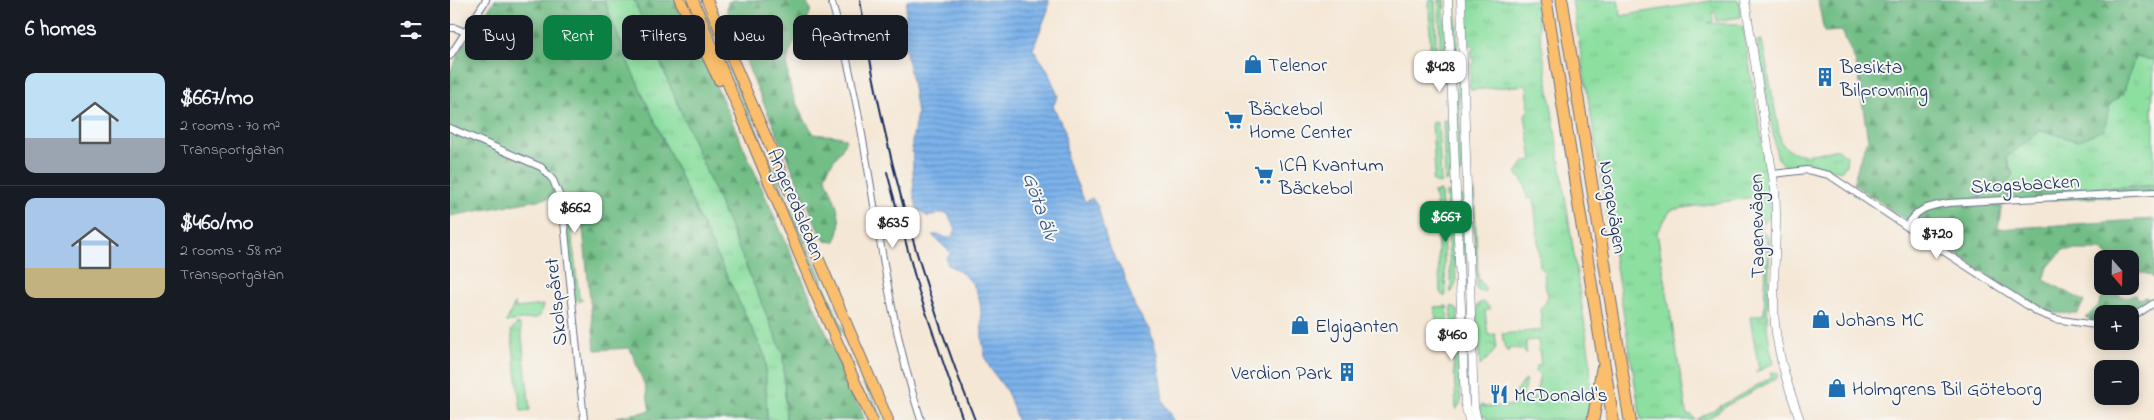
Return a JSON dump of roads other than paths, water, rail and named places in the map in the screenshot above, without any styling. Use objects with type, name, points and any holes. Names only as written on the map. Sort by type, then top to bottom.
[{"type":"highway","points":[[680,0],[736,116],[747,132]]},
{"type":"highway","name":"Angeredsleden","points":[[692,0],[872,420]]},
{"type":"highway","name":"Angeredsleden","points":[[706,0],[888,420]]},
{"type":"highway","name":"Norgevägen","points":[[1546,0],[1613,420]]},
{"type":"highway","name":"Norgevägen","points":[[1562,0],[1630,420]]},
{"type":"highway","points":[[1593,420],[1603,358]]},
{"type":"street","points":[[476,15],[486,0]]},
{"type":"street","points":[[831,0],[862,135],[898,342],[921,420]]},
{"type":"street","points":[[1448,0],[1465,404],[1469,420]]},
{"type":"street","points":[[1461,0],[1474,407],[1477,420]]},
{"type":"street","name":"Tagenevägen","points":[[1745,0],[1777,210],[1774,293],[1775,323],[1779,353],[1800,420]]},
{"type":"street","points":[[450,28],[465,32],[450,56]]},
{"type":"street","name":"Skolspåret","points":[[450,128],[541,167],[553,180],[561,198],[584,420]]},
{"type":"street","points":[[1773,174],[1807,170],[1829,175],[2039,313],[2055,319],[2094,325]]},
{"type":"street","name":"Skogsbacken","points":[[1906,226],[1914,215],[1925,207],[1948,203],[2154,192]]},
{"type":"street","points":[[2139,313],[2154,303]]},
{"type":"water","name":"Göta älv","points":[[907,0],[1049,0],[1048,10],[1033,49],[1047,69],[1058,96],[1053,106],[1065,131],[1067,161],[1085,202],[1092,198],[1098,207],[1108,245],[1122,271],[1135,307],[1150,331],[1157,354],[1163,402],[1174,420],[1017,420],[1008,394],[987,362],[983,348],[981,308],[973,284],[963,274],[948,265],[946,258],[951,253],[932,235],[940,235],[946,238],[952,237],[956,229],[947,213],[939,213],[928,217],[917,208],[914,195],[912,142],[917,113],[908,60],[908,15],[905,15]]},
{"type":"railway","points":[[860,0],[880,107],[906,213],[937,318],[975,420]]},
{"type":"railway","points":[[887,172],[919,292],[963,420]]},
{"type":"place","name":"Telenor","points":[[1253,64]]},
{"type":"place","name":"Besikta Bilprovning","points":[[1825,77]]},
{"type":"place","name":"Bäckebol Home Center","points":[[1234,120]]},
{"type":"place","name":"ICA Kvantum Bäckebol","points":[[1264,175]]},
{"type":"place","name":"Johans MC","points":[[1821,319]]},
{"type":"place","name":"Elgiganten","points":[[1300,325]]},
{"type":"place","name":"Verdion Park","points":[[1347,372]]},
{"type":"place","name":"Holmgrens Bil Göteborg","points":[[1837,388]]},
{"type":"place","name":"McDonald's","points":[[1499,394]]}]
